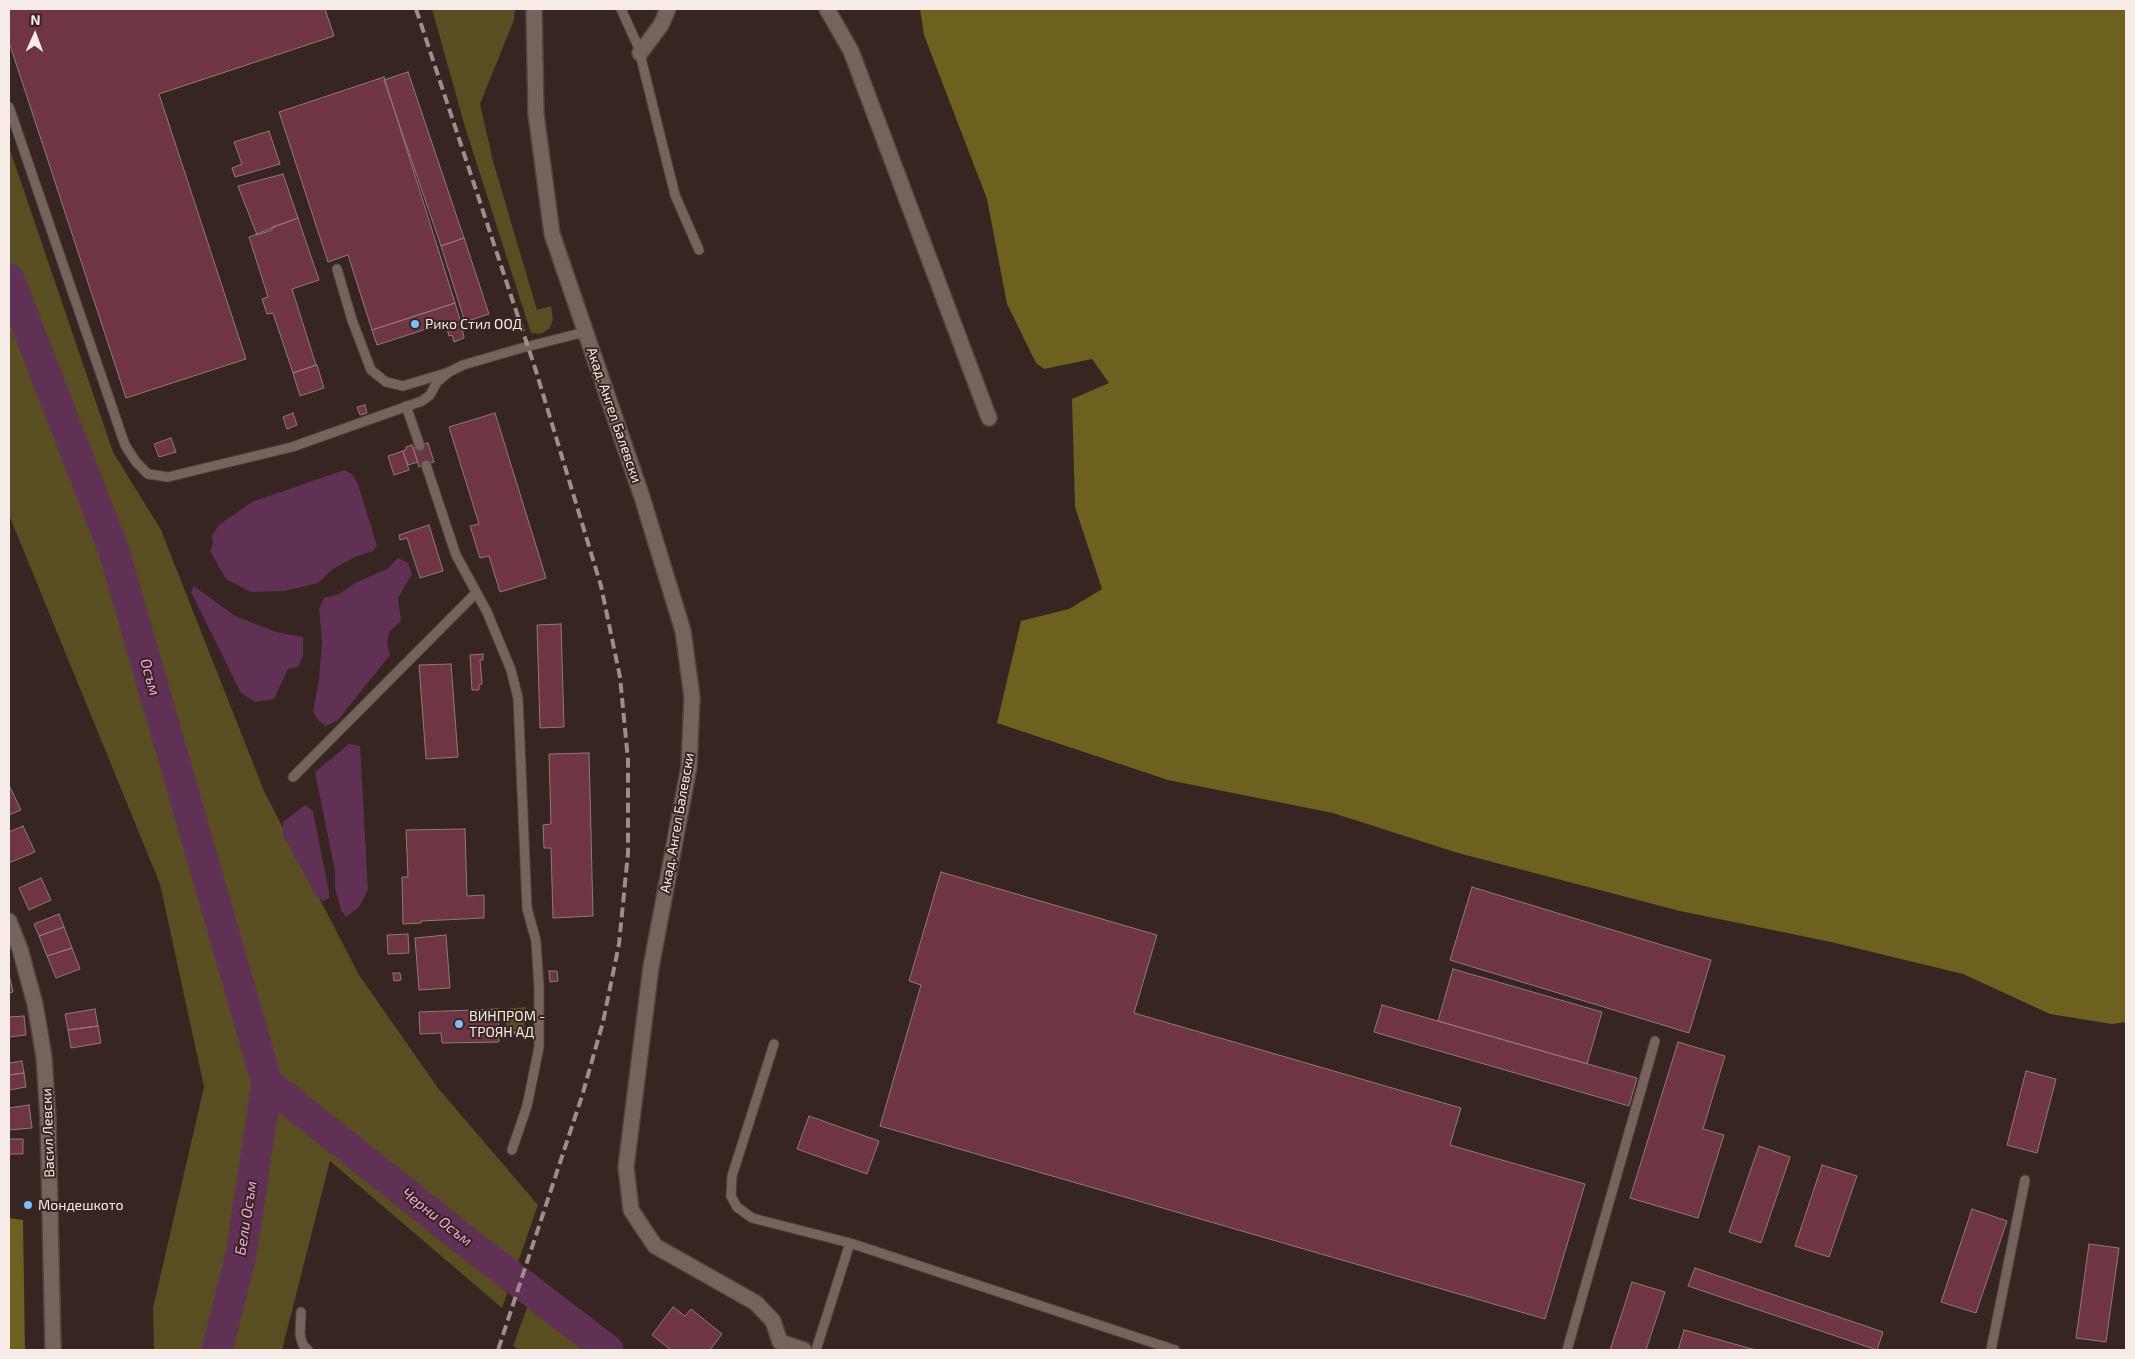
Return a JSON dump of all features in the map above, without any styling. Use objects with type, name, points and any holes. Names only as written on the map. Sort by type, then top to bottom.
[{"type":"street","name":"Акад. Ангел Балевски","points":[[534,9],[536,114],[552,234],[642,497],[683,631],[692,697],[689,767],[651,967],[627,1158],[626,1167],[631,1210],[656,1246],[756,1302],[773,1321],[778,1346]]},
{"type":"street","points":[[640,53],[660,26],[668,9]]},
{"type":"street","points":[[827,9],[851,51],[989,418]]},
{"type":"street","name":"Васил Левски","points":[[9,921],[20,949],[35,1004],[44,1058],[48,1118],[53,1350]]},
{"type":"street","points":[[778,1346],[804,1350]]},
{"type":"lane","points":[[621,9],[640,53],[675,195],[699,250]]},
{"type":"lane","points":[[9,107],[126,445],[136,462],[148,474],[168,477],[292,447],[422,401],[430,395],[437,382],[449,372]]},
{"type":"lane","points":[[336,269],[352,320],[371,370],[386,382],[403,386],[492,356],[585,332]]},
{"type":"lane","points":[[406,406],[420,446]]},
{"type":"lane","points":[[426,464],[456,555],[487,612],[511,670],[518,698],[527,908],[536,941],[539,988],[539,1047],[527,1106],[512,1150]]},
{"type":"lane","points":[[293,777],[476,593]]},
{"type":"lane","points":[[1567,1350],[1655,1041]]},
{"type":"lane","points":[[774,1044],[732,1176],[731,1196],[737,1207],[752,1218],[850,1243],[1175,1350]]},
{"type":"lane","points":[[1991,1350],[2024,1180]]},
{"type":"lane","points":[[816,1350],[850,1243]]},
{"type":"lane","points":[[300,1312],[300,1334],[303,1345],[308,1350]]},
{"type":"path","points":[[499,1035],[539,1030]]},
{"type":"shaded area","points":[[432,9],[515,9],[514,20],[480,104],[493,161],[537,310],[551,306],[553,320],[549,329],[541,334],[531,333],[465,127]]},
{"type":"shaded area","points":[[920,9],[2126,9],[2126,1022],[2112,1024],[2050,1014],[1963,974],[1831,942],[1680,911],[1458,853],[1333,813],[1168,780],[997,723],[1021,621],[1069,609],[1102,589],[1075,507],[1072,399],[1109,383],[1092,359],[1044,369],[1036,363],[1007,304],[987,199],[924,35]]},
{"type":"shaded area","points":[[9,147],[113,452],[161,530],[264,791],[359,975],[438,1088],[538,1205],[502,1308],[330,1161],[282,1350],[154,1350],[153,1308],[204,1087],[160,884],[9,515]]},
{"type":"shaded area","points":[[344,470],[352,474],[358,484],[377,546],[373,551],[355,557],[333,569],[318,583],[285,591],[251,592],[226,579],[210,551],[213,544],[212,535],[219,525],[252,502]]},
{"type":"shaded area","points":[[398,558],[408,563],[412,574],[398,598],[401,621],[389,632],[387,644],[390,655],[338,720],[326,726],[318,720],[313,711],[319,680],[322,641],[319,609],[324,598],[339,594],[355,583],[387,569]]},
{"type":"shaded area","points":[[194,586],[235,616],[276,632],[303,637],[303,655],[298,667],[288,669],[274,699],[255,702],[241,693],[191,592]]},
{"type":"shaded area","points":[[349,744],[360,746],[368,890],[359,907],[346,917],[341,910],[335,888],[335,871],[315,772]]},
{"type":"shaded area","points":[[305,805],[313,811],[329,892],[329,898],[323,901],[315,894],[283,835],[283,822]]},
{"type":"shaded area","points":[[526,1007],[524,1029],[506,1031],[505,1009]]},
{"type":"shaded area","points":[[9,1218],[23,1220],[25,1350],[9,1350]]},
{"type":"shaded area","points":[[530,1300],[588,1350],[519,1350],[513,1346]]},
{"type":"building","points":[[9,9],[325,9],[334,36],[159,94],[246,359],[126,398],[9,42]]},
{"type":"building","points":[[408,72],[464,238],[441,246],[384,80]]},
{"type":"building","points":[[384,77],[455,303],[372,330],[348,255],[328,262],[279,112]]},
{"type":"building","points":[[269,131],[280,164],[235,177],[232,168],[242,164],[234,142]]},
{"type":"building","points":[[283,174],[298,218],[272,227],[272,230],[257,235],[238,186]]},
{"type":"building","points":[[298,218],[319,280],[292,289],[316,365],[293,373],[273,313],[267,314],[262,299],[268,297],[249,237]]},
{"type":"building","points":[[464,238],[489,314],[465,322],[441,246]]},
{"type":"building","name":"Рико Стил ООД","points":[[455,303],[461,323],[447,328],[445,323],[377,345],[372,330]]},
{"type":"building","points":[[461,323],[464,338],[454,342],[452,335],[449,336],[447,328]]},
{"type":"building","points":[[317,365],[324,388],[300,396],[293,373]]},
{"type":"building","points":[[365,405],[367,413],[360,415],[357,407]]},
{"type":"building","points":[[293,413],[297,425],[287,429],[283,417]]},
{"type":"building","points":[[495,413],[546,578],[500,592],[489,556],[480,558],[470,526],[479,524],[449,427]]},
{"type":"building","points":[[171,438],[176,452],[159,457],[154,444]]},
{"type":"building","points":[[428,443],[434,462],[419,467],[413,448]]},
{"type":"building","points":[[412,445],[418,462],[408,465],[403,451],[406,450],[406,447]]},
{"type":"building","points":[[403,451],[409,470],[394,475],[388,456]]},
{"type":"building","points":[[429,525],[443,571],[420,578],[407,538],[400,540],[399,535]]},
{"type":"building","points":[[561,624],[564,727],[540,728],[537,625]]},
{"type":"building","points":[[483,654],[483,660],[480,660],[482,684],[479,685],[479,690],[472,690],[470,655]]},
{"type":"building","points":[[451,664],[458,757],[426,759],[419,665]]},
{"type":"building","points":[[589,753],[593,916],[553,918],[551,848],[544,848],[543,825],[551,824],[549,754]]},
{"type":"building","points":[[9,785],[21,810],[9,815]]},
{"type":"building","points":[[23,826],[35,852],[9,863],[9,832]]},
{"type":"building","points":[[465,829],[467,896],[484,895],[484,918],[421,921],[421,923],[403,924],[402,877],[408,877],[406,830]]},
{"type":"building","points":[[941,872],[1157,935],[1134,1013],[1461,1108],[1450,1145],[1585,1184],[1545,1319],[880,1126],[921,985],[909,981]]},
{"type":"building","points":[[41,878],[51,900],[29,910],[19,888]]},
{"type":"building","points":[[1472,887],[1711,960],[1689,1033],[1450,960]]},
{"type":"building","points":[[59,914],[64,927],[39,936],[34,924]]},
{"type":"building","points":[[64,927],[72,948],[47,956],[39,936]]},
{"type":"building","points":[[408,934],[409,953],[388,954],[387,935]]},
{"type":"building","points":[[446,935],[450,988],[419,990],[415,938]]},
{"type":"building","points":[[72,948],[80,969],[56,978],[47,956]]},
{"type":"building","points":[[1453,969],[1602,1012],[1587,1064],[1438,1021]]},
{"type":"building","points":[[549,971],[557,971],[558,981],[550,982]]},
{"type":"building","points":[[393,973],[400,973],[401,980],[394,981]]},
{"type":"building","points":[[9,974],[13,992],[9,993]]},
{"type":"building","points":[[1382,1005],[1637,1078],[1629,1106],[1374,1032]]},
{"type":"building","points":[[95,1009],[98,1026],[68,1030],[65,1014]]},
{"type":"building","name":"ВИНПРОМ - ТРОЯН АД","points":[[498,1009],[499,1042],[442,1043],[441,1033],[420,1034],[419,1012]]},
{"type":"building","points":[[24,1016],[26,1035],[9,1037],[9,1017]]},
{"type":"building","points":[[98,1026],[101,1043],[71,1048],[68,1030]]},
{"type":"building","points":[[1678,1042],[1725,1056],[1703,1129],[1724,1135],[1698,1218],[1630,1198]]},
{"type":"building","points":[[22,1061],[24,1073],[9,1075],[9,1063]]},
{"type":"building","points":[[2026,1071],[2056,1079],[2037,1153],[2007,1145]]},
{"type":"building","points":[[24,1073],[26,1087],[9,1090],[9,1075]]},
{"type":"building","points":[[29,1105],[32,1128],[9,1130],[9,1108]]},
{"type":"building","points":[[809,1116],[879,1141],[867,1174],[797,1149]]},
{"type":"building","points":[[9,1139],[23,1139],[23,1154],[9,1154]]},
{"type":"building","points":[[1759,1146],[1790,1157],[1761,1243],[1729,1232]]},
{"type":"building","points":[[1822,1165],[1857,1176],[1829,1257],[1795,1246]]},
{"type":"building","points":[[1972,1209],[2007,1221],[1976,1313],[1941,1302]]},
{"type":"building","points":[[2089,1244],[2119,1248],[2106,1342],[2076,1338]]},
{"type":"building","points":[[1695,1268],[1883,1332],[1877,1350],[1688,1286]]},
{"type":"building","points":[[1632,1282],[1665,1292],[1646,1350],[1610,1350]]},
{"type":"building","points":[[673,1307],[685,1316],[691,1309],[722,1334],[710,1350],[671,1350],[652,1335]]},
{"type":"building","points":[[1684,1330],[1756,1350],[1678,1350]]},
{"type":"waterway","name":"Осъм","points":[[9,279],[114,551],[267,1083],[241,1255],[217,1350]]},
{"type":"waterway","name":"Черни Осъм","points":[[267,1083],[468,1243],[608,1350]]},
{"type":"railway","points":[[416,9],[536,371],[601,586],[620,677],[628,760],[628,853],[619,944],[603,1022],[582,1096],[498,1350]]},
{"type":"place","name":"Рико Стил ООД","points":[[415,324]]},
{"type":"place","name":"ВИНПРОМ - ТРОЯН АД","points":[[459,1024]]},
{"type":"place","name":"Мондешкото","points":[[28,1205]]},
{"type":"water label","name":"Бели Осъм","points":[[246,1218]]}]
